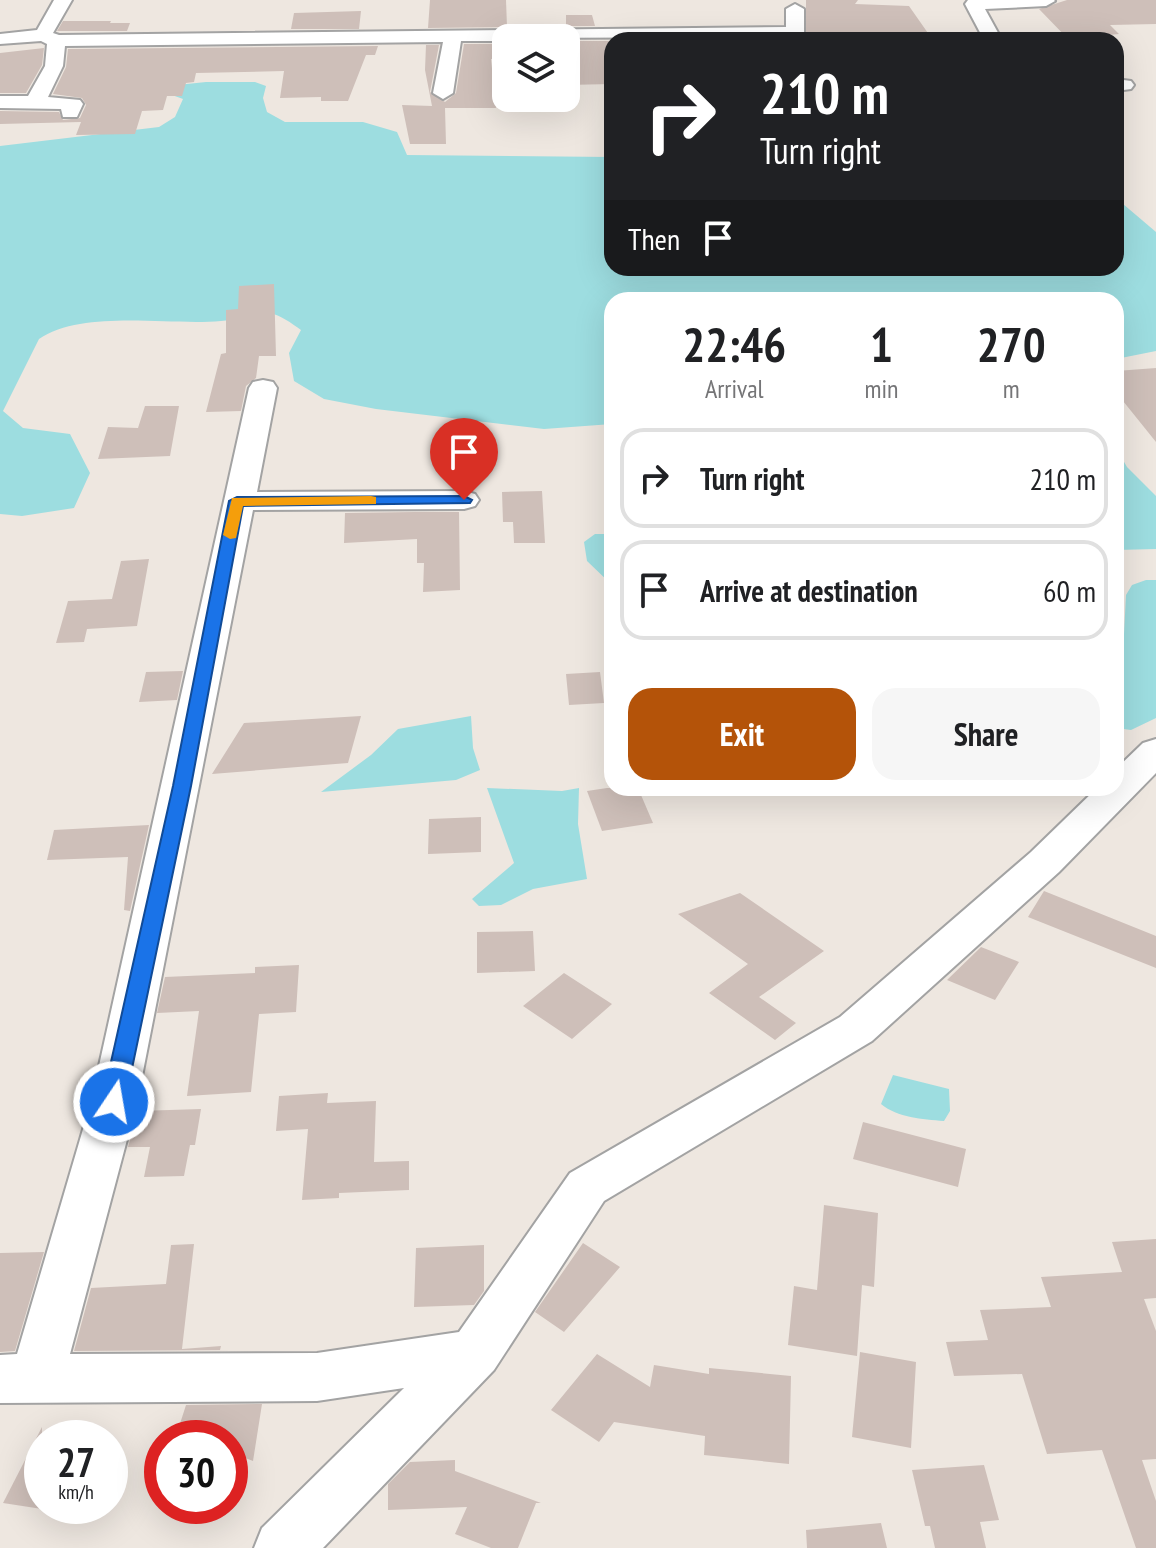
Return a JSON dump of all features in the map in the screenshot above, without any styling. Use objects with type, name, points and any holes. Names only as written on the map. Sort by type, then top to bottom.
[{"type":"street","points":[[35,102],[54,66],[50,38],[63,0]]},
{"type":"street","points":[[989,32],[974,4],[1046,1]]},
{"type":"street","points":[[795,9],[795,32]]},
{"type":"street","points":[[0,39],[604,35]]},
{"type":"street","points":[[443,93],[453,37]]},
{"type":"street","points":[[0,102],[73,104],[70,113]]},
{"type":"street","points":[[263,388],[114,1102],[18,1378],[317,1377],[475,1353]]},
{"type":"street","points":[[237,501],[464,500]]},
{"type":"street","points":[[1124,783],[1156,751]]},
{"type":"street","points":[[283,1548],[475,1353],[587,1187],[856,1029],[1045,862],[1111,796]]},
{"type":"water","points":[[255,82],[266,86],[263,98],[267,112],[285,122],[363,122],[397,132],[407,155],[604,157],[604,276],[1124,276],[1124,205],[1156,232],[1156,351],[1124,357],[1124,292],[604,292],[604,425],[544,429],[376,409],[324,399],[294,381],[289,353],[301,330],[282,317],[269,313],[256,312],[221,321],[103,321],[79,324],[39,339],[3,411],[23,428],[70,434],[90,473],[74,508],[22,516],[0,514],[0,146],[159,127],[175,117],[183,99],[161,91],[177,85]]},
{"type":"water","points":[[1124,462],[1156,496],[1156,549],[1124,550]]},
{"type":"water","points":[[595,534],[604,534],[604,577],[587,561],[584,542]]},
{"type":"water","points":[[1156,580],[1156,718],[1131,730],[1124,729],[1124,634],[1126,595],[1132,585]]},
{"type":"water","points":[[471,716],[473,748],[480,770],[456,780],[321,792],[371,755],[398,729]]},
{"type":"water","points":[[487,788],[562,791],[579,788],[578,824],[587,879],[533,889],[501,905],[479,906],[472,899],[514,863]]},
{"type":"water","points":[[893,1075],[949,1089],[950,1111],[944,1121],[903,1115],[881,1104]]},
{"type":"building","points":[[430,0],[506,0],[507,24],[492,24],[492,27],[428,28]]},
{"type":"building","points":[[806,0],[858,0],[855,4],[909,6],[927,32],[806,32]]},
{"type":"building","points":[[1067,0],[1156,0],[1156,24],[1110,25],[1117,32],[1061,32],[1039,9]]},
{"type":"building","points":[[361,11],[359,29],[291,29],[294,13]]},
{"type":"building","points":[[566,15],[592,15],[595,26],[580,26],[566,24]]},
{"type":"building","points":[[63,21],[130,23],[127,31],[57,31]]},
{"type":"building","points":[[580,41],[604,41],[604,84],[580,85]]},
{"type":"building","points":[[464,44],[492,44],[492,108],[445,108],[446,144],[410,144],[402,105],[432,106],[425,70],[426,45],[439,45],[430,92],[445,102],[456,93]]},
{"type":"building","points":[[378,46],[375,55],[366,55],[348,101],[321,101],[321,97],[280,98],[284,71],[196,73],[194,82],[186,83],[182,96],[167,96],[163,110],[142,111],[135,134],[76,135],[81,122],[0,124],[0,111],[59,112],[63,120],[80,118],[86,105],[82,98],[53,94],[66,67],[68,49]]},
{"type":"building","points":[[44,48],[42,65],[26,93],[0,93],[0,53]]},
{"type":"building","points":[[274,284],[276,356],[259,356],[256,378],[246,386],[241,411],[206,412],[221,354],[226,353],[226,310],[238,309],[239,286]]},
{"type":"building","points":[[1156,368],[1156,442],[1124,402],[1124,370]]},
{"type":"building","points":[[145,406],[179,406],[170,456],[98,459],[108,427],[138,428]]},
{"type":"building","points":[[542,491],[545,543],[514,543],[513,522],[503,522],[502,492]]},
{"type":"building","points":[[459,512],[460,590],[423,592],[424,563],[417,563],[417,539],[344,543],[345,513]]},
{"type":"building","points":[[149,559],[137,626],[87,629],[84,642],[56,643],[68,601],[112,599],[121,561]]},
{"type":"building","points":[[183,671],[177,700],[139,702],[146,672]]},
{"type":"building","points":[[600,672],[604,703],[569,705],[566,674]]},
{"type":"building","points":[[361,716],[348,763],[212,774],[244,723]]},
{"type":"building","points":[[604,788],[604,796],[641,796],[653,823],[602,831],[587,791]]},
{"type":"building","points":[[481,817],[481,852],[428,854],[429,819]]},
{"type":"building","points":[[149,825],[130,911],[124,910],[128,857],[47,860],[54,830]]},
{"type":"building","points":[[1044,891],[1156,936],[1156,968],[1028,917]]},
{"type":"building","points":[[740,893],[824,951],[759,997],[796,1023],[775,1040],[709,993],[748,964],[678,914]]},
{"type":"building","points":[[533,931],[535,971],[477,973],[477,932]]},
{"type":"building","points":[[981,947],[1019,962],[995,1000],[947,980]]},
{"type":"building","points":[[299,965],[296,1012],[259,1014],[251,1092],[187,1096],[199,1011],[157,1013],[165,977],[255,973],[255,967]]},
{"type":"building","points":[[564,973],[612,1004],[572,1039],[523,1006]]},
{"type":"building","points":[[328,1093],[327,1103],[376,1101],[374,1162],[409,1161],[409,1190],[339,1193],[339,1198],[302,1200],[308,1129],[276,1131],[279,1096]]},
{"type":"building","points":[[201,1109],[195,1145],[190,1145],[184,1176],[144,1177],[150,1147],[128,1147],[138,1111]]},
{"type":"building","points":[[863,1122],[966,1149],[958,1187],[853,1159]]},
{"type":"building","points":[[824,1205],[878,1213],[874,1287],[862,1285],[857,1356],[788,1345],[794,1286],[817,1290]]},
{"type":"building","points":[[1156,1239],[1156,1298],[1144,1299],[1156,1331],[1156,1459],[1142,1460],[1156,1501],[1156,1548],[1136,1548],[1102,1450],[1047,1454],[1022,1374],[954,1376],[946,1342],[988,1340],[980,1310],[1051,1307],[1041,1277],[1122,1272],[1112,1242]]},
{"type":"building","points":[[583,1243],[620,1267],[564,1332],[535,1312]]},
{"type":"building","points":[[194,1244],[182,1349],[221,1346],[220,1350],[232,1350],[74,1351],[91,1288],[166,1284],[171,1245]]},
{"type":"building","points":[[484,1245],[484,1291],[474,1305],[414,1307],[416,1248]]},
{"type":"building","points":[[44,1252],[15,1351],[0,1352],[0,1253]]},
{"type":"building","points":[[860,1352],[916,1362],[911,1448],[852,1437]]},
{"type":"building","points":[[597,1354],[650,1387],[654,1365],[709,1374],[709,1368],[791,1376],[789,1464],[704,1455],[705,1436],[614,1422],[599,1442],[551,1410]]},
{"type":"building","points":[[262,1404],[253,1461],[248,1459],[248,1420],[181,1420],[186,1405]]},
{"type":"building","points":[[455,1460],[455,1471],[541,1503],[536,1503],[518,1548],[491,1548],[455,1534],[467,1507],[388,1510],[388,1484],[410,1462]]},
{"type":"building","points":[[24,1462],[24,1506],[3,1503]]},
{"type":"building","points":[[984,1465],[999,1520],[980,1522],[986,1548],[935,1548],[930,1526],[925,1526],[912,1470]]},
{"type":"building","points":[[881,1523],[887,1548],[807,1548],[806,1530]]},
{"type":"slow traffic","points":[[230,535],[237,501],[371,501]]},
{"type":"route","points":[[114,1102],[182,786],[237,501],[464,500]]}]
